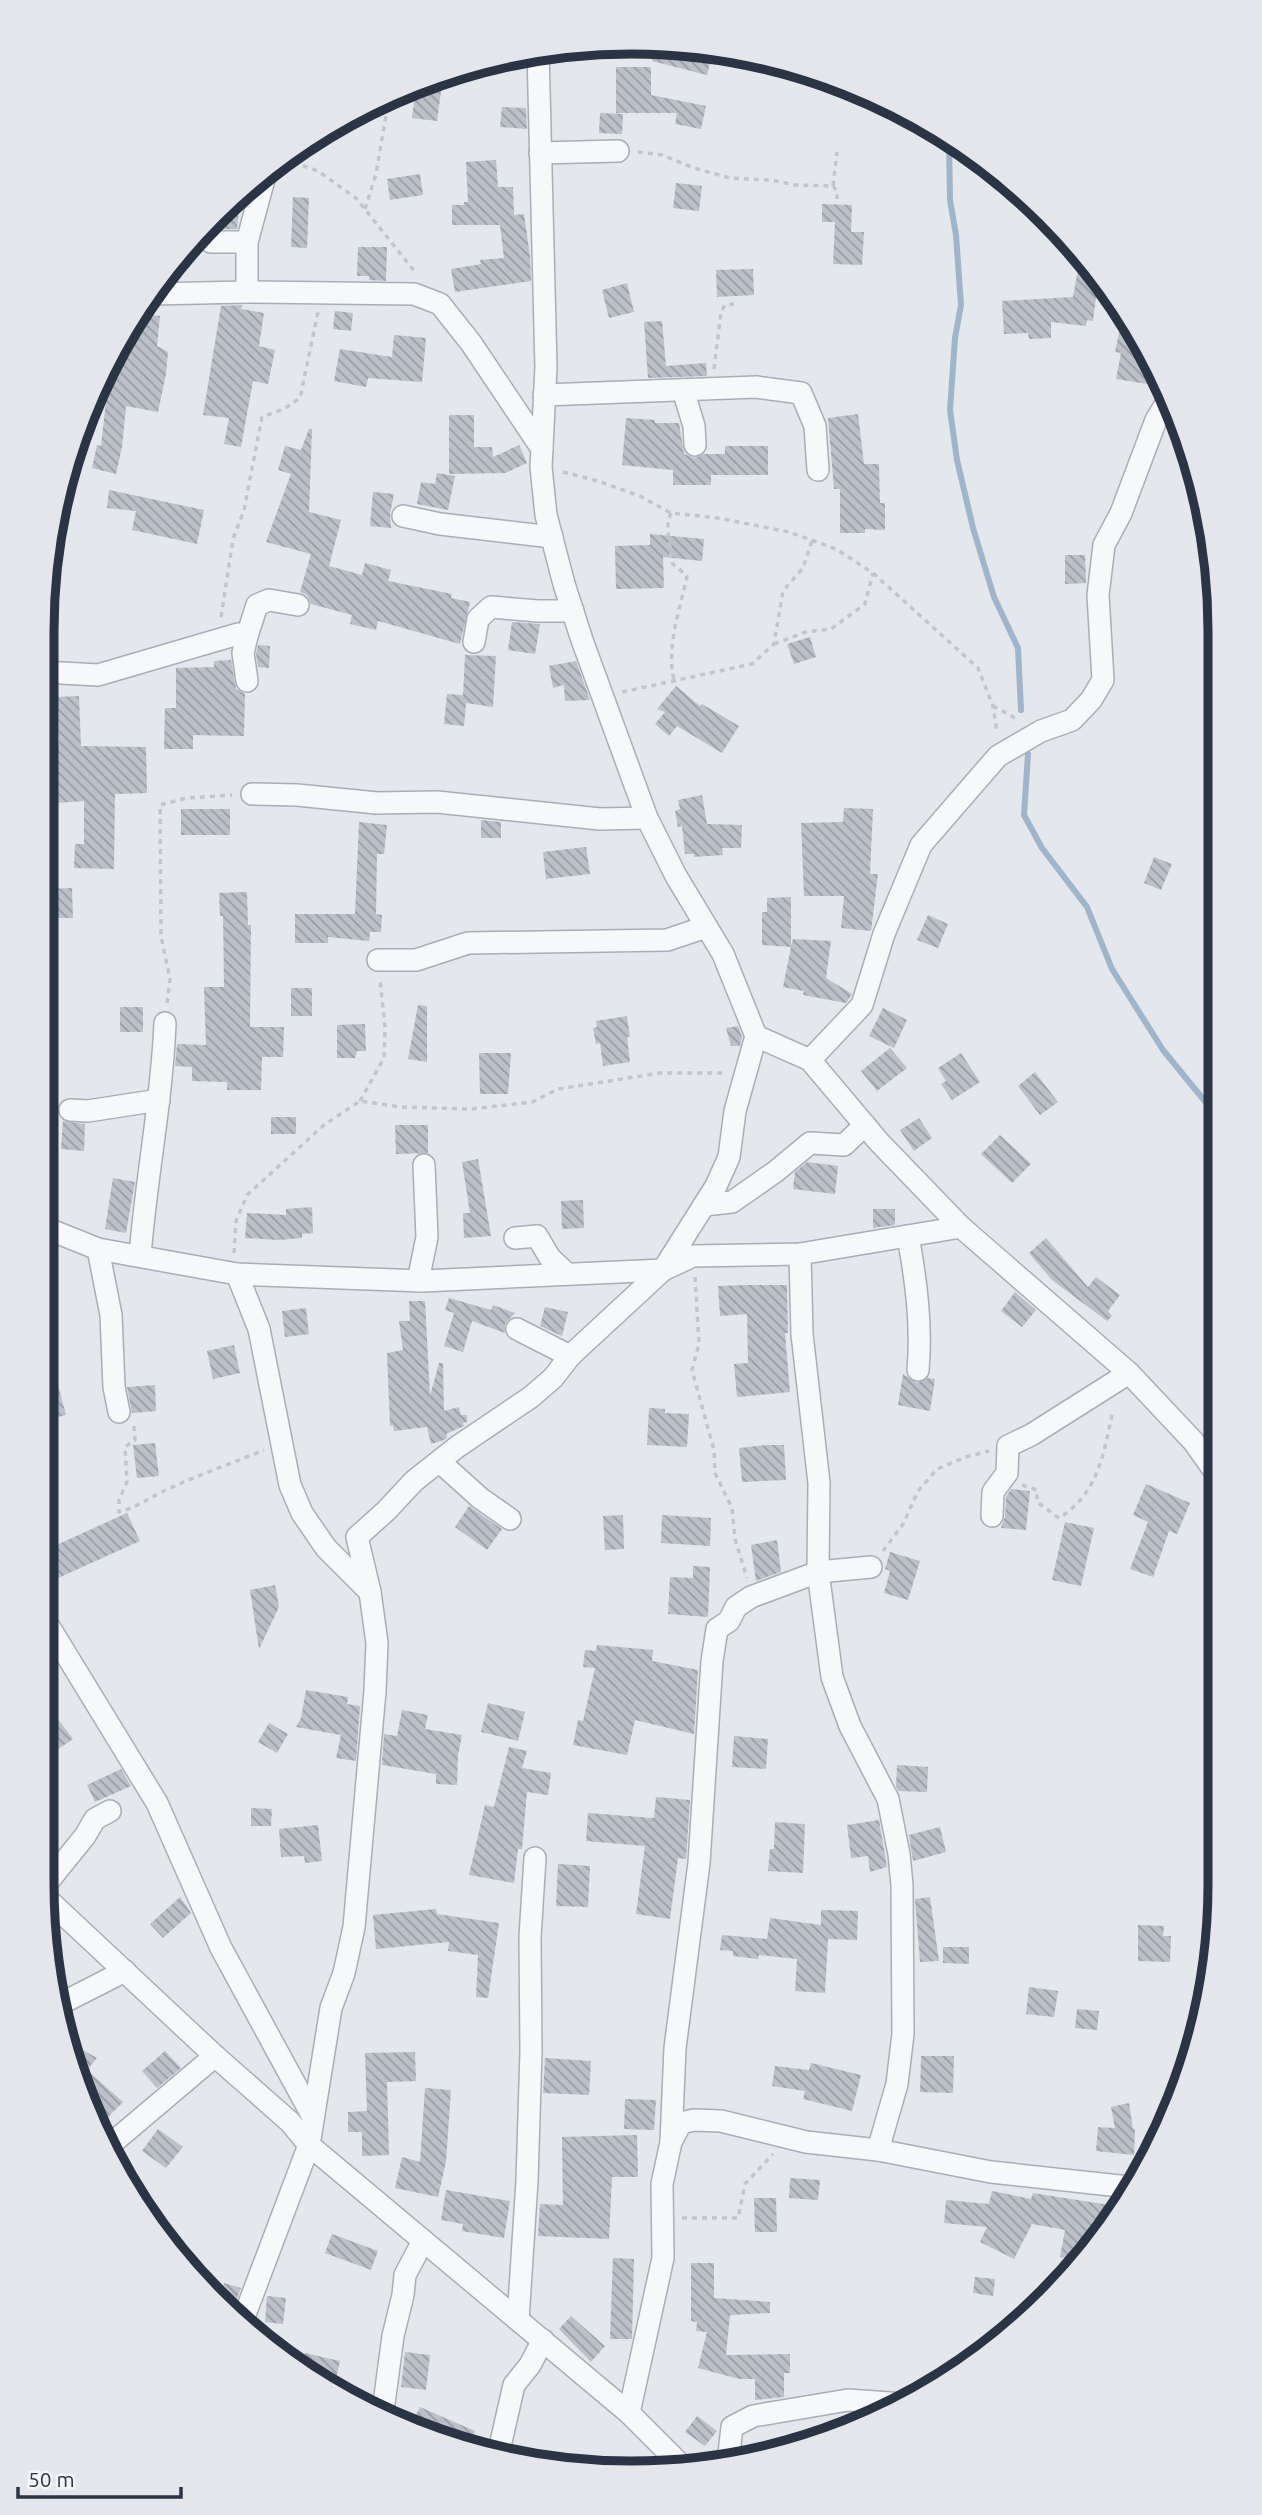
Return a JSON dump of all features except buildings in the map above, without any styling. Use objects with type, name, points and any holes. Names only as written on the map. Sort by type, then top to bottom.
[{"type":"street","points":[[246,2313],[309,2145],[331,2008],[344,1973],[354,1927],[377,1643],[370,1592],[357,1537],[414,1481],[531,1397],[553,1378],[570,1356],[663,1270],[704,1205],[729,1157],[735,1111],[756,1036],[723,954],[676,876],[647,818],[573,611],[547,515],[541,458],[544,275],[538,62]]},
{"type":"street","points":[[540,153],[618,151]]},
{"type":"street","points":[[247,292],[247,242],[262,188]]},
{"type":"street","points":[[208,239],[211,242],[247,242]]},
{"type":"street","points":[[164,293],[414,294],[440,304],[471,342],[541,458]]},
{"type":"street","points":[[544,395],[756,387],[801,393],[815,426],[818,470]]},
{"type":"street","points":[[683,390],[694,426],[695,444]]},
{"type":"street","points":[[810,1060],[862,1005],[884,934],[921,845],[998,757],[1041,731],[1072,720],[1091,700],[1103,680],[1098,595],[1104,545],[1121,513],[1156,420],[1163,408]]},
{"type":"street","points":[[403,516],[440,524],[552,537]]},
{"type":"street","points":[[247,681],[243,653],[257,605],[269,600],[298,605]]},
{"type":"street","points":[[474,642],[478,619],[491,607],[573,611]]},
{"type":"street","points":[[54,673],[98,675],[238,634],[247,636]]},
{"type":"street","points":[[252,794],[296,795],[377,803],[437,802],[600,819],[647,818]]},
{"type":"street","points":[[378,960],[416,960],[468,943],[667,940],[706,926]]},
{"type":"street","points":[[139,1256],[145,1188],[159,1100],[165,1023]]},
{"type":"street","points":[[756,1036],[810,1060],[865,1125],[961,1227],[1129,1373],[1193,1441],[1208,1463]]},
{"type":"street","points":[[70,1110],[88,1111],[159,1100]]},
{"type":"street","points":[[704,1205],[733,1202],[810,1143],[844,1145],[865,1125]]},
{"type":"street","points":[[418,1281],[427,1237],[424,1165]]},
{"type":"street","points":[[54,1231],[98,1249],[235,1273],[418,1281],[663,1270],[693,1256],[800,1254],[961,1227]]},
{"type":"street","points":[[515,1238],[537,1236],[550,1258],[567,1274]]},
{"type":"street","points":[[908,1236],[919,1331],[918,1370]]},
{"type":"street","points":[[98,1249],[111,1315],[114,1387],[119,1412]]},
{"type":"street","points":[[800,1254],[802,1334],[819,1483],[818,1572],[832,1677],[850,1726],[888,1799],[902,1885],[904,2034],[897,2084],[878,2150]]},
{"type":"street","points":[[235,1273],[259,1329],[290,1485],[302,1513],[326,1548],[370,1592]]},
{"type":"street","points":[[517,1329],[570,1356]]},
{"type":"street","points":[[992,1516],[993,1492],[1007,1473],[1008,1446],[1031,1435],[1129,1373]]},
{"type":"street","points":[[439,1462],[480,1498],[510,1519]]},
{"type":"street","points":[[629,2413],[663,2258],[662,2185],[671,2142],[675,2048],[699,1863],[712,1661],[718,1629],[729,1621],[736,1607],[751,1597],[818,1572],[871,1567]]},
{"type":"street","points":[[54,1635],[157,1803],[221,1948],[313,2117]]},
{"type":"street","points":[[54,1874],[95,1819],[110,1811]]},
{"type":"street","points":[[518,2320],[527,2168],[531,2051],[530,1937],[535,1858]]},
{"type":"street","points":[[55,1906],[290,2122],[309,2145],[629,2413],[675,2459]]},
{"type":"street","points":[[66,2001],[124,1971]]},
{"type":"street","points":[[115,2141],[215,2056]]},
{"type":"street","points":[[671,2142],[681,2123],[694,2120],[721,2121],[806,2142],[878,2150],[990,2172],[1122,2186]]},
{"type":"street","points":[[384,2405],[405,2274],[423,2241]]},
{"type":"street","points":[[500,2446],[514,2385],[530,2365],[543,2340]]},
{"type":"street","points":[[729,2452],[732,2427],[753,2416],[848,2400],[883,2403]]},
{"type":"path","points":[[365,209],[376,174],[386,109]]},
{"type":"path","points":[[618,151],[662,155],[730,178],[771,180],[795,186],[833,186]]},
{"type":"path","points":[[837,152],[833,186],[837,191],[837,199]]},
{"type":"path","points":[[295,163],[318,171],[356,198],[419,276]]},
{"type":"path","points":[[224,639],[220,621],[225,584],[233,539],[244,510],[262,417],[284,409],[300,398],[322,293]]},
{"type":"path","points":[[713,389],[721,312],[725,305],[734,304]]},
{"type":"path","points":[[541,458],[640,496],[671,513],[789,532],[836,549],[873,573],[978,668],[993,706],[997,725],[998,757]]},
{"type":"path","points":[[671,513],[666,523],[671,542],[672,563],[687,576],[671,646],[670,665],[674,680]]},
{"type":"path","points":[[774,644],[783,591],[803,568],[812,540]]},
{"type":"path","points":[[603,696],[752,664],[774,644],[806,632],[831,629],[865,604],[873,573]]},
{"type":"path","points":[[165,1023],[170,979],[161,936],[160,806],[187,798],[252,794]]},
{"type":"path","points":[[235,1273],[236,1221],[247,1195],[324,1125],[360,1101],[384,1058],[385,1026],[378,960]]},
{"type":"path","points":[[360,1101],[400,1107],[471,1109],[532,1102],[558,1089],[660,1073],[747,1071]]},
{"type":"path","points":[[693,1256],[699,1344],[692,1370],[714,1450],[715,1473],[732,1508],[735,1539],[751,1597]]},
{"type":"path","points":[[1001,1483],[1029,1485],[1037,1490],[1037,1502],[1059,1518],[1070,1511],[1098,1475],[1114,1407]]},
{"type":"path","points":[[119,1412],[122,1423],[134,1424],[135,1440],[125,1447],[127,1482],[119,1500],[119,1512],[139,1506],[151,1496],[191,1478],[282,1443]]},
{"type":"path","points":[[871,1567],[903,1524],[918,1491],[937,1469],[966,1457],[1008,1446]]},
{"type":"path","points":[[662,2218],[738,2218],[746,2184],[772,2156],[780,2136]]},
{"type":"waterway","points":[[949,150],[950,200],[956,235],[961,305],[955,338],[950,410],[957,460],[973,528],[994,597],[1018,648],[1021,710]]},
{"type":"waterway","points":[[1028,754],[1024,815],[1042,848],[1087,907],[1112,969],[1163,1050],[1208,1105]]}]
